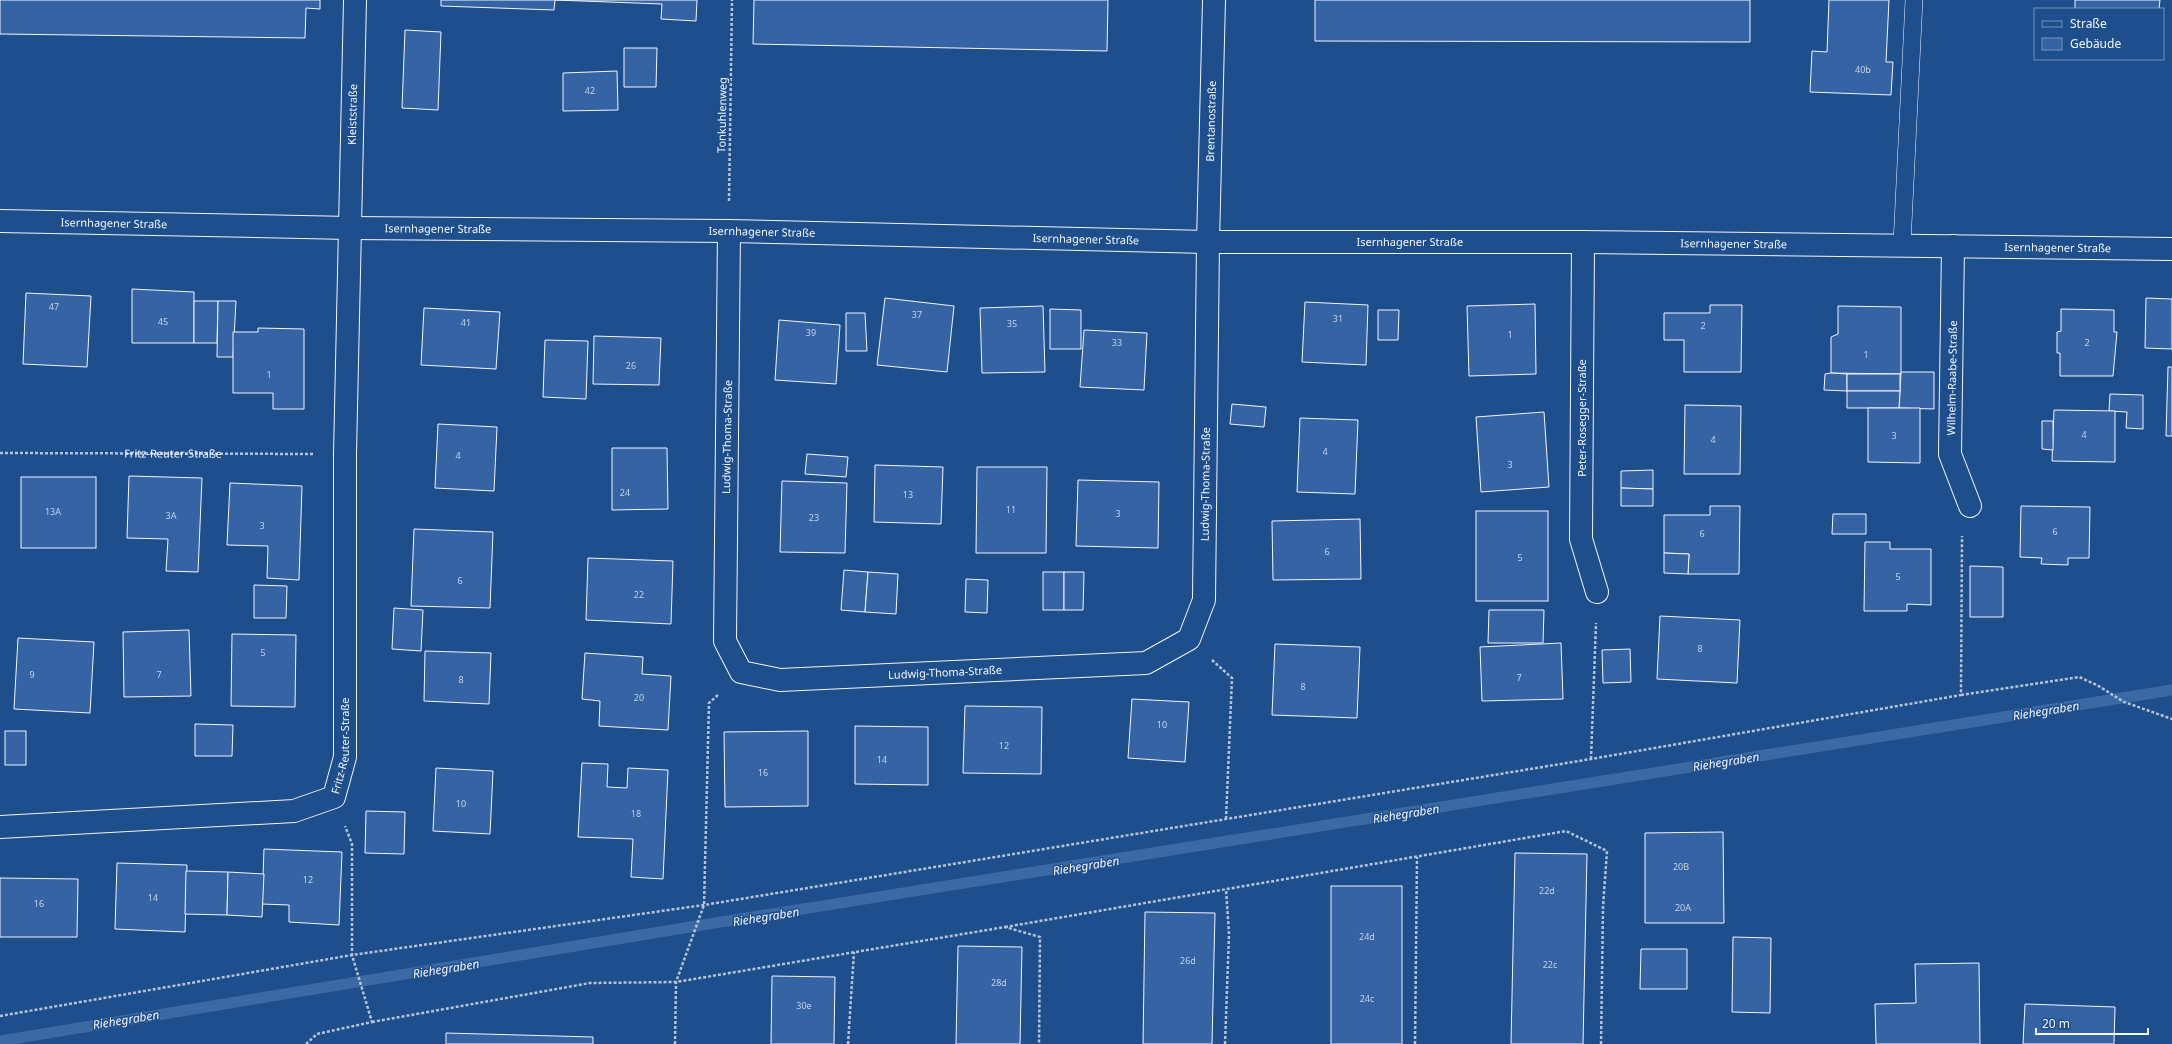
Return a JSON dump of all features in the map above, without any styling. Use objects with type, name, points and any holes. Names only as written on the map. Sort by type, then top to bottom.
[{"type":"street","name":"Kleiststraße","points":[[350,228],[355,0]]},
{"type":"street","name":"Brentanostraße","points":[[1208,242],[1214,0]]},
{"type":"street","name":"Isernhagener Straße","points":[[0,221],[350,228],[729,231],[1208,242],[1902,244],[2172,249]]},
{"type":"street","name":"Fritz-Reuter-Straße","points":[[0,827],[294,811],[334,797],[345,757],[345,454],[350,228]]},
{"type":"street","name":"Ludwig-Thoma-Straße","points":[[729,231],[725,641],[740,672],[780,680],[1146,663],[1189,639],[1204,600],[1208,242]]},
{"type":"street","name":"Peter-Rosegger-Straße","points":[[1583,242],[1581,539],[1597,592]]},
{"type":"street","name":"Wilhelm-Raabe-Straße","points":[[1954,246],[1950,454],[1970,506]]},
{"type":"lane","points":[[1902,244],[1914,0]]},
{"type":"path","name":"Tonkuhlenweg","points":[[729,231],[732,0]]},
{"type":"path","name":"Fritz-Reuter-Straße","points":[[0,454],[345,454]]},
{"type":"path","points":[[1961,694],[1961,538],[1970,506]]},
{"type":"path","points":[[1591,759],[1597,592]]},
{"type":"path","points":[[1189,639],[1232,678],[1226,819]]},
{"type":"path","points":[[675,1044],[676,982],[704,905],[709,703],[740,672]]},
{"type":"path","points":[[0,1016],[352,955],[704,905],[1591,759],[1961,694],[2079,677],[2098,685],[2124,702],[2172,719]]},
{"type":"path","points":[[334,797],[352,844],[352,955],[372,1022]]},
{"type":"path","points":[[306,1044],[316,1034],[372,1022],[590,983],[676,982],[1566,831],[1607,851],[1603,907],[1601,1044]]},
{"type":"path","points":[[1415,1044],[1417,857]]},
{"type":"path","points":[[1225,1044],[1229,934],[1226,889]]},
{"type":"path","points":[[1005,927],[1040,937],[1039,1044]]},
{"type":"path","points":[[848,1044],[854,952]]},
{"type":"building","points":[[0,0],[320,0],[320,9],[306,8],[305,38],[0,34]]},
{"type":"building","points":[[441,0],[555,0],[554,10],[441,6]]},
{"type":"building","points":[[555,0],[697,0],[696,21],[661,19],[662,4]]},
{"type":"building","points":[[754,0],[1108,0],[1107,51],[753,44]]},
{"type":"building","points":[[1315,0],[1750,0],[1750,42],[1315,41]]},
{"type":"building","points":[[1829,0],[1889,0],[1886,62],[1893,62],[1891,95],[1810,92],[1812,51],[1827,52]]},
{"type":"building","points":[[2075,0],[2160,0],[2159,8],[2075,8]]},
{"type":"building","points":[[405,30],[441,32],[438,110],[402,108]]},
{"type":"building","points":[[624,48],[657,48],[656,87],[624,87]]},
{"type":"building","points":[[617,71],[618,110],[563,111],[563,73]]},
{"type":"building","points":[[132,289],[194,292],[194,343],[132,343]]},
{"type":"building","points":[[26,293],[91,296],[87,367],[23,364]]},
{"type":"building","points":[[885,298],[954,306],[947,372],[877,365]]},
{"type":"building","points":[[2146,298],[2172,299],[2172,349],[2145,348]]},
{"type":"building","points":[[194,301],[218,301],[217,343],[194,343]]},
{"type":"building","points":[[218,301],[236,301],[233,357],[217,357]]},
{"type":"building","points":[[1305,302],[1368,305],[1366,365],[1302,362]]},
{"type":"building","points":[[1535,304],[1536,374],[1469,376],[1467,306]]},
{"type":"building","points":[[1710,305],[1742,305],[1741,372],[1684,372],[1684,340],[1664,340],[1664,313],[1710,313]]},
{"type":"building","points":[[1043,306],[1045,372],[982,373],[980,308]]},
{"type":"building","points":[[1838,306],[1901,307],[1901,374],[1831,373],[1831,337],[1838,334]]},
{"type":"building","points":[[424,308],[500,312],[496,369],[421,365]]},
{"type":"building","points":[[1050,309],[1081,310],[1081,349],[1050,349]]},
{"type":"building","points":[[2061,309],[2114,310],[2114,332],[2117,332],[2113,376],[2060,376],[2060,353],[2057,353],[2057,332],[2061,331]]},
{"type":"building","points":[[1378,310],[1399,310],[1398,340],[1378,340]]},
{"type":"building","points":[[846,313],[865,313],[867,351],[846,351]]},
{"type":"building","points":[[779,320],[840,325],[836,384],[775,380]]},
{"type":"building","points":[[258,328],[304,329],[304,409],[273,409],[273,393],[233,393],[233,332],[258,332]]},
{"type":"building","points":[[1084,330],[1147,333],[1144,390],[1080,387]]},
{"type":"building","points":[[594,336],[661,338],[659,385],[593,384]]},
{"type":"building","points":[[545,340],[588,341],[586,399],[543,397]]},
{"type":"building","points":[[2168,367],[2172,367],[2172,436],[2166,436]]},
{"type":"building","points":[[1901,372],[1934,372],[1934,409],[1899,408]]},
{"type":"building","points":[[1825,374],[1847,374],[1847,391],[1824,390]]},
{"type":"building","points":[[1847,374],[1900,374],[1900,391],[1847,391]]},
{"type":"building","points":[[1847,391],[1900,391],[1899,408],[1847,408]]},
{"type":"building","points":[[2110,394],[2143,395],[2143,429],[2126,428],[2127,412],[2109,411]]},
{"type":"building","points":[[1232,404],[1266,407],[1264,427],[1230,424]]},
{"type":"building","points":[[1685,405],[1741,406],[1740,474],[1684,474]]},
{"type":"building","points":[[1868,408],[1920,408],[1920,463],[1868,462]]},
{"type":"building","points":[[2054,410],[2115,411],[2115,462],[2052,461]]},
{"type":"building","points":[[1544,412],[1549,487],[1481,492],[1476,417]]},
{"type":"building","points":[[1300,418],[1358,420],[1355,494],[1297,492]]},
{"type":"building","points":[[2042,421],[2053,421],[2053,450],[2042,449]]},
{"type":"building","points":[[438,424],[497,427],[494,491],[435,488]]},
{"type":"building","points":[[612,448],[667,448],[668,509],[612,510]]},
{"type":"building","points":[[807,454],[848,457],[846,477],[805,474]]},
{"type":"building","points":[[875,465],[943,467],[941,524],[874,522]]},
{"type":"building","points":[[977,467],[1047,467],[1046,553],[976,553]]},
{"type":"building","points":[[1653,470],[1653,489],[1621,488],[1621,471]]},
{"type":"building","points":[[129,476],[202,478],[198,572],[166,571],[168,539],[127,538]]},
{"type":"building","points":[[21,477],[96,477],[96,548],[21,548]]},
{"type":"building","points":[[1078,480],[1159,482],[1158,548],[1076,546]]},
{"type":"building","points":[[782,481],[847,483],[845,553],[780,552]]},
{"type":"building","points":[[230,483],[302,486],[299,580],[267,578],[268,546],[227,545]]},
{"type":"building","points":[[1621,488],[1653,489],[1653,506],[1621,506]]},
{"type":"building","points":[[1710,506],[1740,506],[1739,574],[1688,574],[1689,554],[1664,553],[1664,515],[1710,515]]},
{"type":"building","points":[[2021,506],[2090,507],[2089,558],[2068,558],[2068,565],[2041,564],[2042,558],[2020,557]]},
{"type":"building","points":[[1476,511],[1548,511],[1548,601],[1476,601]]},
{"type":"building","points":[[1833,514],[1866,514],[1866,534],[1832,534]]},
{"type":"building","points":[[1360,519],[1361,579],[1273,580],[1272,521]]},
{"type":"building","points":[[414,529],[493,532],[490,608],[411,606]]},
{"type":"building","points":[[1865,542],[1890,542],[1890,549],[1931,549],[1931,605],[1907,604],[1907,611],[1864,611]]},
{"type":"building","points":[[1664,553],[1689,554],[1688,574],[1664,573]]},
{"type":"building","points":[[588,558],[673,561],[671,624],[586,620]]},
{"type":"building","points":[[1970,566],[2003,567],[2003,617],[1970,617]]},
{"type":"building","points":[[844,570],[868,572],[865,612],[841,610]]},
{"type":"building","points":[[868,572],[898,574],[896,614],[865,612]]},
{"type":"building","points":[[1043,572],[1064,572],[1064,610],[1043,610]]},
{"type":"building","points":[[1064,572],[1084,572],[1083,610],[1064,610]]},
{"type":"building","points":[[966,579],[988,580],[987,613],[965,612]]},
{"type":"building","points":[[254,585],[287,586],[286,618],[254,618]]},
{"type":"building","points":[[394,608],[423,610],[421,651],[392,649]]},
{"type":"building","points":[[1489,610],[1544,610],[1543,643],[1488,643]]},
{"type":"building","points":[[1660,616],[1740,620],[1737,683],[1657,679]]},
{"type":"building","points":[[189,630],[191,696],[124,697],[123,632]]},
{"type":"building","points":[[232,634],[296,635],[295,707],[231,706]]},
{"type":"building","points":[[18,638],[94,642],[90,713],[14,709]]},
{"type":"building","points":[[1561,643],[1563,699],[1482,701],[1480,647]]},
{"type":"building","points":[[1275,644],[1360,647],[1357,718],[1272,715]]},
{"type":"building","points":[[1630,649],[1631,682],[1603,683],[1602,650]]},
{"type":"building","points":[[425,651],[491,653],[489,704],[424,701]]},
{"type":"building","points":[[585,653],[643,657],[642,674],[671,676],[668,730],[599,726],[600,701],[582,699]]},
{"type":"building","points":[[1132,699],[1189,702],[1185,762],[1128,758]]},
{"type":"building","points":[[965,706],[1042,707],[1041,774],[963,773]]},
{"type":"building","points":[[195,724],[233,725],[232,756],[195,756]]},
{"type":"building","points":[[855,726],[928,727],[928,785],[855,784]]},
{"type":"building","points":[[5,731],[26,731],[26,765],[5,765]]},
{"type":"building","points":[[808,731],[808,806],[725,807],[724,732]]},
{"type":"building","points":[[582,763],[608,764],[607,787],[627,788],[628,768],[668,770],[663,879],[631,877],[633,839],[578,837]]},
{"type":"building","points":[[436,768],[493,771],[490,834],[433,831]]},
{"type":"building","points":[[366,811],[405,812],[404,854],[365,853]]},
{"type":"building","points":[[1723,832],[1724,923],[1645,923],[1645,833]]},
{"type":"building","points":[[264,849],[342,852],[339,925],[289,922],[289,905],[262,904]]},
{"type":"building","points":[[1515,853],[1587,854],[1583,1044],[1511,1044]]},
{"type":"building","points":[[117,863],[187,865],[185,932],[115,929]]},
{"type":"building","points":[[186,871],[228,872],[227,915],[185,914]]},
{"type":"building","points":[[228,872],[264,874],[262,917],[227,915]]},
{"type":"building","points":[[0,878],[78,879],[77,937],[0,937]]},
{"type":"building","points":[[1331,886],[1402,886],[1402,1044],[1331,1044]]},
{"type":"building","points":[[1145,912],[1215,913],[1212,1044],[1143,1044]]},
{"type":"building","points":[[1733,937],[1771,938],[1770,1013],[1732,1012]]},
{"type":"building","points":[[958,946],[1022,947],[1020,1044],[956,1044]]},
{"type":"building","points":[[1641,949],[1687,949],[1687,989],[1640,989]]},
{"type":"building","points":[[1979,963],[1980,1044],[1876,1044],[1875,1004],[1916,1003],[1915,964]]},
{"type":"building","points":[[772,976],[835,977],[834,1044],[771,1044]]},
{"type":"building","points":[[2025,1004],[2115,1007],[2114,1044],[2023,1044]]},
{"type":"building","points":[[446,1033],[593,1037],[593,1044],[446,1044]]},
{"type":"waterway","name":"Riehegraben","points":[[0,1041],[696,926],[2172,690]]}]
